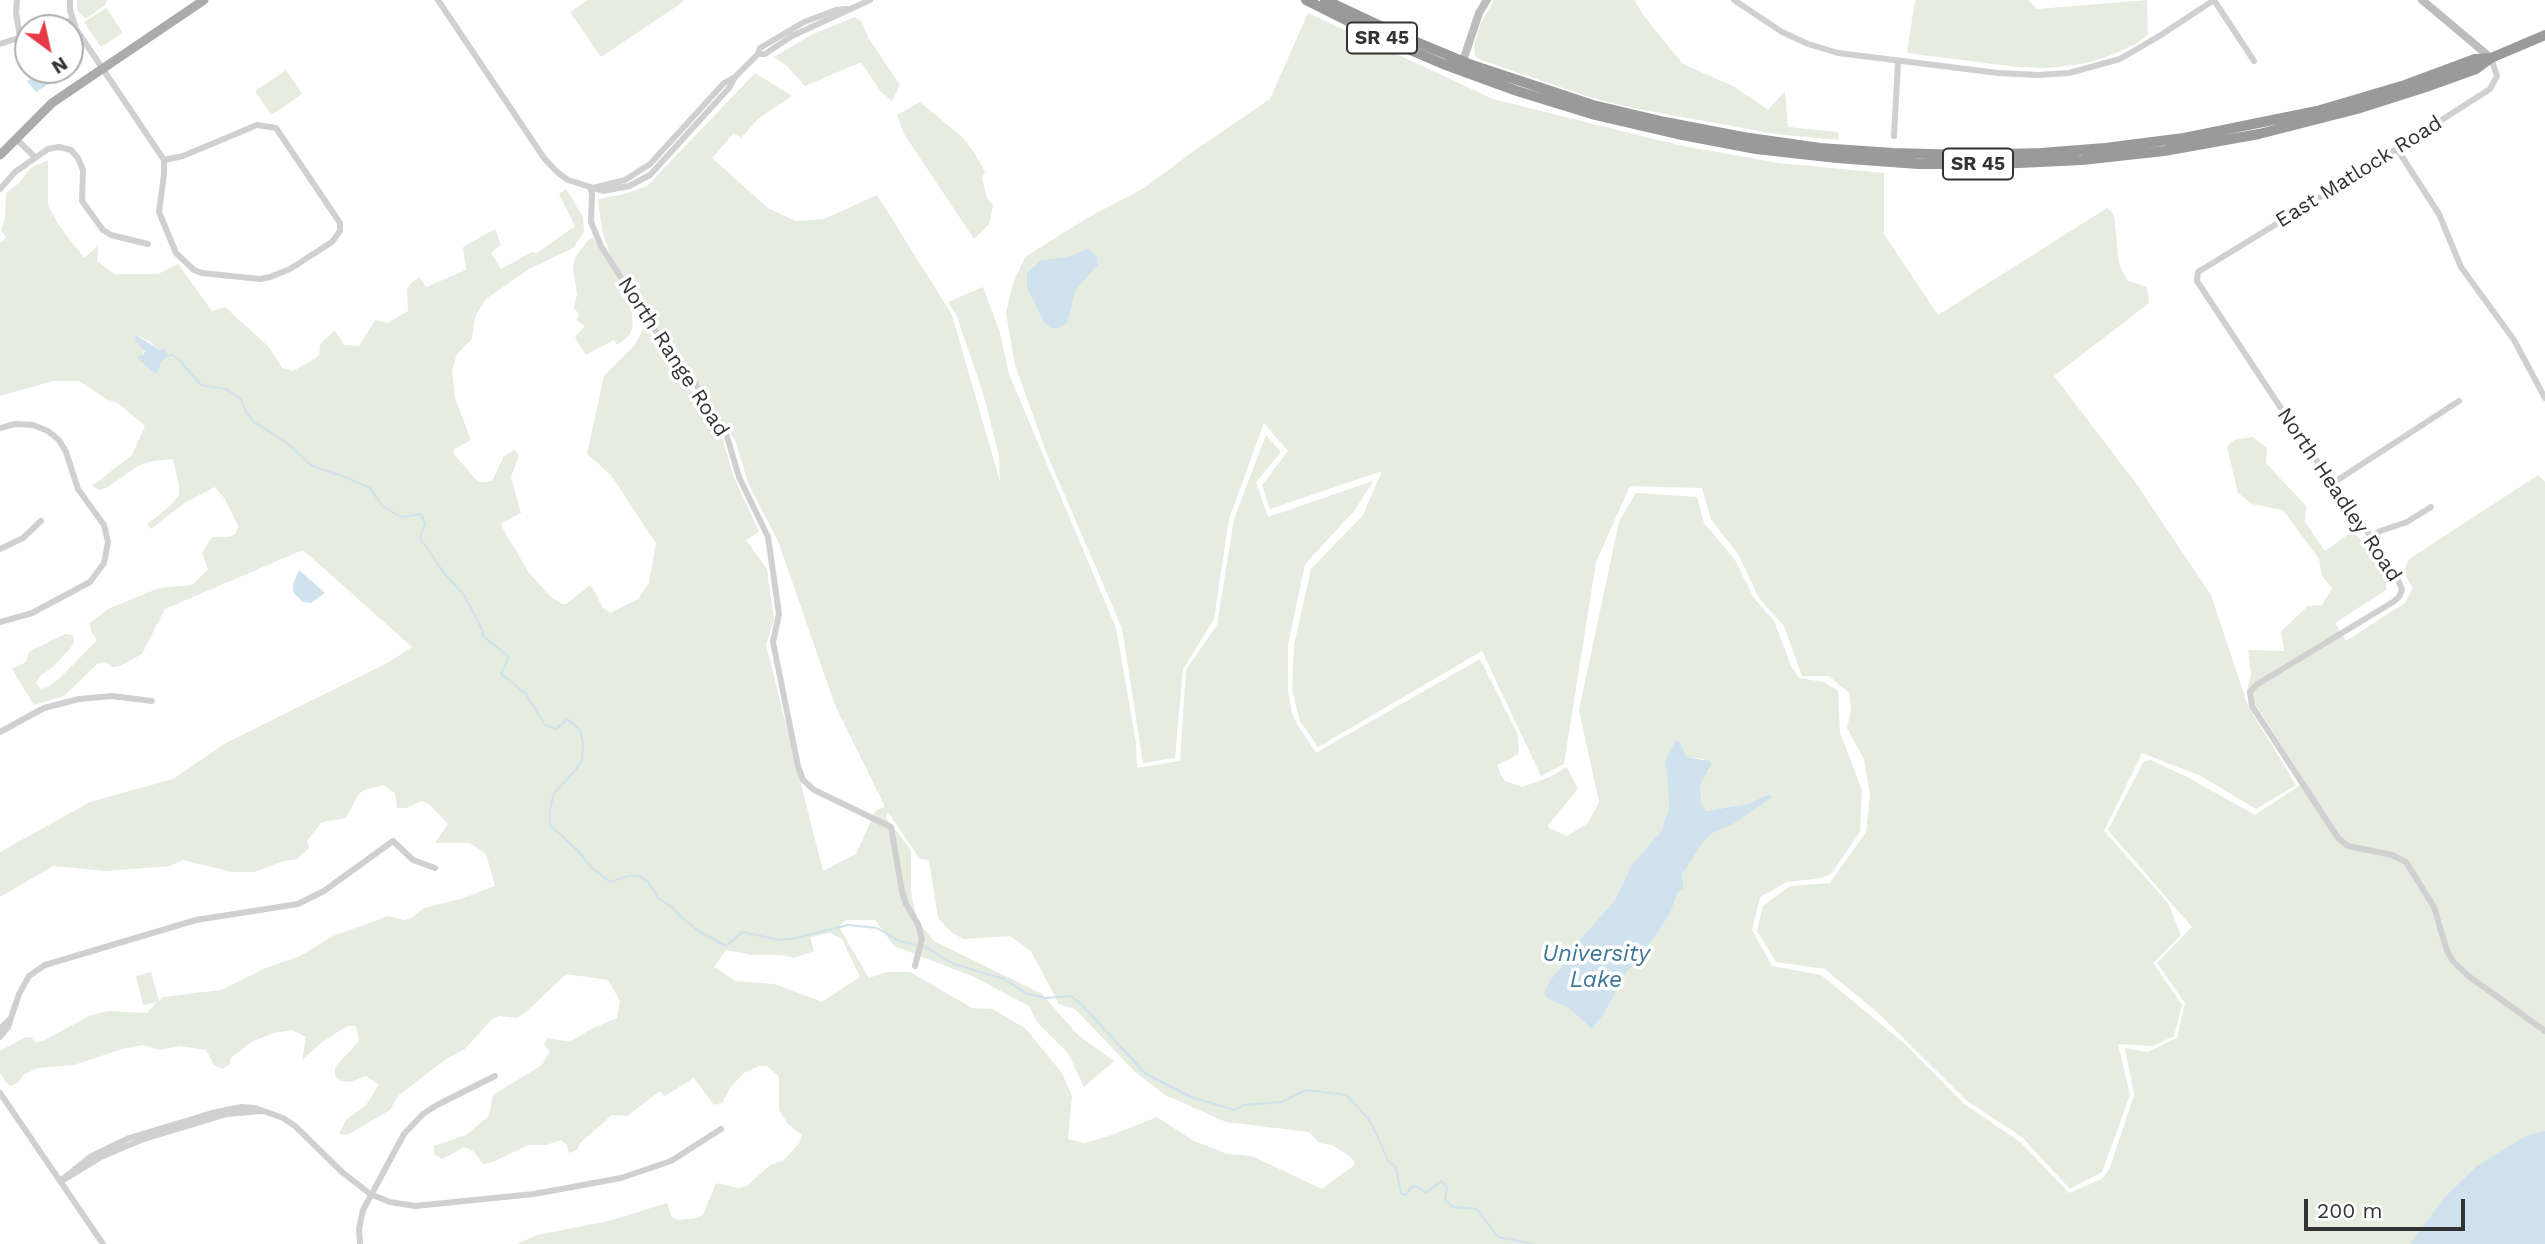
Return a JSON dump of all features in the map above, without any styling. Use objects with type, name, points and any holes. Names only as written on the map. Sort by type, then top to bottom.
[{"type":"highway","name":"SR 45","points":[[1306,0],[1382,38],[1462,66],[1574,99],[1677,125],[1779,143],[1892,158],[2041,153],[2184,138],[2317,111],[2405,85],[2475,59],[2491,58],[2545,35]]},
{"type":"highway","name":"SR 45","points":[[1325,0],[1462,66]]},
{"type":"main road","points":[[0,155],[52,103],[204,0]]},
{"type":"street","points":[[438,0],[544,158],[568,180],[592,187],[625,180],[650,164],[724,83],[735,77],[758,54],[760,48],[791,27],[870,0]]},
{"type":"street","points":[[1462,66],[1479,13],[1488,0]]},
{"type":"street","points":[[1734,0],[1762,20],[1808,44],[1838,53],[1998,73],[2069,73],[2120,59],[2214,0],[2254,61]]},
{"type":"street","points":[[2422,0],[2491,58]]},
{"type":"street","points":[[84,39],[164,160],[159,212],[176,253],[194,270],[260,279],[270,277],[290,269],[321,249],[336,239],[340,231],[340,223],[276,128],[263,125],[253,127],[183,156],[164,160]]},
{"type":"street","name":"East Matlock Road","points":[[2198,272],[2490,89],[2497,76],[2491,58]]},
{"type":"street","points":[[1894,136],[1898,62]]},
{"type":"street","points":[[16,139],[35,157]]},
{"type":"street","points":[[0,188],[15,172],[48,149],[59,147],[71,150],[83,170],[82,201],[103,230],[111,235],[148,244]]},
{"type":"street","points":[[2397,149],[2440,214],[2461,267],[2514,340],[2545,398]]},
{"type":"street","name":"North Range Road","points":[[592,187],[591,222],[601,246],[648,320],[693,380],[725,430],[739,477],[768,537],[779,614],[773,642],[803,780],[814,790],[891,827],[902,891],[922,939],[915,966]]},
{"type":"street","name":"North Headley Road","points":[[2198,272],[2197,281],[2211,305],[2371,537],[2402,590],[2399,597],[2256,685],[2250,692],[2252,706],[2338,838],[2348,846],[2392,855],[2406,862],[2434,907],[2445,945],[2453,961],[2467,975],[2545,1031]]},
{"type":"street","points":[[2333,483],[2459,401]]},
{"type":"street","points":[[0,428],[16,424],[33,425],[48,431],[58,440],[66,452],[78,489],[104,525],[108,542],[102,567],[86,585],[32,613],[0,622]]},
{"type":"street","points":[[2371,537],[2407,522],[2431,506]]},
{"type":"street","points":[[0,549],[23,538],[41,521]]},
{"type":"street","points":[[0,732],[44,708],[79,699],[112,696],[152,701]]},
{"type":"street","points":[[0,1037],[8,1027],[19,994],[29,976],[45,965],[196,920],[298,904],[324,891],[393,841],[413,860],[435,868]]},
{"type":"street","points":[[0,1030],[11,1018]]},
{"type":"street","points":[[360,1244],[361,1216],[370,1194],[394,1148],[412,1124],[447,1098],[495,1076]]},
{"type":"street","points":[[0,1093],[103,1244]]},
{"type":"street","points":[[60,1181],[68,1172],[97,1153],[137,1135],[227,1109],[250,1107],[283,1118],[295,1126],[342,1172],[370,1194],[390,1202],[415,1206],[569,1189],[621,1178],[658,1167],[721,1129]]},
{"type":"shaded area","points":[[77,0],[107,0],[105,5],[86,19],[84,14],[77,10]]},
{"type":"shaded area","points":[[588,0],[683,2],[601,57],[570,12]]},
{"type":"shaded area","points":[[1494,0],[1634,0],[1683,64],[1735,87],[1768,110],[1785,91],[1788,127],[1838,132],[1839,140],[1776,134],[1633,108],[1595,99],[1481,60],[1475,56],[1474,46],[1480,25]]},
{"type":"shaded area","points":[[1915,0],[2029,0],[2037,9],[2147,0],[2148,34],[2138,43],[2109,56],[2087,63],[2050,68],[2017,67],[1907,53]]},
{"type":"shaded area","points":[[106,8],[123,33],[101,47],[84,22]]},
{"type":"shaded area","points":[[1308,13],[1493,99],[1678,145],[1778,163],[1884,173],[1884,234],[1938,315],[2107,208],[2114,214],[2119,264],[2127,280],[2147,287],[2149,303],[2054,376],[2138,486],[2211,595],[2248,706],[2296,785],[2256,809],[2201,776],[2142,753],[2104,831],[2168,903],[2181,935],[2153,963],[2182,1005],[2174,1036],[2153,1046],[2118,1044],[2130,1095],[2102,1172],[2070,1189],[2022,1137],[1966,1100],[1877,1012],[1825,969],[1776,962],[1757,931],[1763,906],[1790,886],[1830,883],[1866,832],[1870,795],[1864,759],[1847,728],[1851,710],[1849,693],[1829,676],[1802,676],[1784,626],[1759,598],[1739,556],[1711,519],[1702,488],[1630,486],[1596,562],[1564,764],[1541,776],[1482,651],[1318,747],[1300,721],[1292,690],[1294,645],[1311,569],[1363,515],[1382,471],[1270,509],[1262,485],[1288,451],[1264,423],[1229,519],[1214,619],[1183,669],[1175,758],[1143,763],[1122,628],[1047,454],[1015,365],[1006,313],[1013,283],[1025,257],[1089,217],[1144,188],[1270,99]]},
{"type":"shaded area","points":[[855,17],[862,22],[868,37],[900,85],[892,101],[881,92],[861,62],[805,86],[787,66],[774,57],[811,35]]},
{"type":"shaded area","points":[[286,70],[302,94],[271,115],[255,91]]},
{"type":"shaded area","points":[[755,73],[792,96],[758,119],[741,138],[734,133],[712,158],[768,208],[795,221],[824,219],[877,195],[952,315],[1000,482],[999,456],[983,393],[956,314],[948,302],[983,287],[1000,333],[1009,374],[1116,628],[1136,743],[1137,768],[1180,761],[1186,670],[1217,625],[1234,519],[1266,435],[1281,452],[1256,482],[1268,517],[1373,481],[1355,510],[1305,564],[1288,645],[1288,690],[1292,713],[1316,753],[1480,659],[1518,735],[1519,754],[1497,765],[1501,775],[1505,781],[1522,787],[1550,777],[1567,767],[1578,789],[1548,825],[1567,836],[1588,823],[1599,802],[1579,710],[1619,522],[1636,493],[1697,497],[1704,523],[1735,560],[1753,597],[1774,621],[1791,666],[1799,678],[1824,682],[1838,691],[1840,733],[1862,790],[1860,832],[1831,874],[1822,878],[1787,882],[1760,897],[1752,930],[1772,966],[1821,975],[1905,1044],[1964,1104],[2020,1142],[2069,1193],[2102,1179],[2109,1170],[2134,1095],[2125,1048],[2148,1052],[2177,1038],[2185,1003],[2157,963],[2192,927],[2108,830],[2144,761],[2151,760],[2189,778],[2255,815],[2305,782],[2247,691],[2251,674],[2248,650],[2284,651],[2281,631],[2308,606],[2322,605],[2332,588],[2322,576],[2319,559],[2283,510],[2252,504],[2238,493],[2227,447],[2234,440],[2253,437],[2267,448],[2266,463],[2306,506],[2305,522],[2325,551],[2353,531],[2387,571],[2386,590],[2335,623],[2346,641],[2405,603],[2413,588],[2404,573],[2408,560],[2538,475],[2545,482],[2545,1244],[517,1244],[537,1235],[609,1221],[667,1203],[672,1217],[678,1220],[697,1218],[703,1215],[716,1183],[739,1188],[747,1186],[770,1165],[784,1160],[800,1142],[802,1135],[788,1124],[779,1110],[779,1077],[767,1066],[759,1066],[744,1073],[730,1088],[722,1103],[714,1105],[694,1078],[665,1096],[660,1091],[627,1116],[612,1115],[580,1143],[577,1150],[569,1153],[567,1145],[561,1140],[546,1145],[529,1145],[483,1164],[473,1151],[465,1147],[442,1159],[434,1154],[434,1146],[466,1135],[489,1116],[493,1095],[542,1065],[550,1051],[544,1045],[547,1038],[570,1042],[617,1018],[620,1001],[608,980],[566,974],[517,1018],[499,1016],[491,1020],[465,1049],[446,1059],[398,1096],[390,1110],[347,1135],[339,1134],[346,1120],[366,1105],[379,1085],[366,1076],[350,1082],[341,1081],[335,1076],[335,1067],[359,1041],[356,1026],[347,1026],[321,1043],[302,1060],[306,1037],[292,1030],[274,1033],[251,1042],[222,1069],[214,1065],[206,1050],[181,1046],[159,1050],[143,1045],[74,1065],[38,1068],[23,1075],[18,1083],[11,1086],[7,1084],[0,1073],[0,1051],[24,1038],[31,1037],[36,1043],[43,1041],[91,1015],[108,1011],[147,1013],[157,1002],[143,1005],[136,976],[151,972],[159,1001],[163,997],[221,990],[266,968],[300,956],[333,936],[388,916],[404,920],[411,918],[424,908],[464,898],[495,886],[486,854],[470,843],[435,843],[448,824],[429,804],[422,801],[406,808],[397,808],[395,793],[383,785],[364,790],[358,795],[346,818],[322,822],[307,841],[309,848],[297,859],[280,862],[255,872],[232,872],[183,860],[170,866],[106,871],[53,866],[0,897],[0,852],[90,802],[173,779],[226,743],[389,662],[412,647],[303,550],[165,609],[142,654],[120,666],[98,663],[64,696],[34,705],[12,669],[26,662],[29,652],[65,634],[73,635],[74,642],[70,649],[40,676],[36,683],[41,689],[48,687],[97,640],[91,631],[90,623],[108,609],[159,588],[192,585],[208,569],[202,553],[212,537],[230,537],[236,533],[238,526],[225,499],[215,487],[184,503],[151,529],[147,524],[170,506],[179,495],[173,459],[152,461],[138,466],[106,488],[99,490],[92,486],[132,455],[145,426],[118,403],[106,399],[79,381],[53,381],[0,396],[0,243],[6,238],[1,230],[5,218],[6,193],[19,183],[31,168],[48,160],[48,205],[58,224],[84,258],[98,246],[97,261],[114,274],[158,274],[178,264],[212,311],[225,307],[269,347],[282,368],[293,371],[319,356],[320,344],[335,330],[344,345],[359,346],[375,320],[388,323],[408,311],[407,288],[412,282],[419,277],[426,287],[466,270],[463,247],[495,229],[501,245],[491,253],[501,269],[532,252],[537,253],[575,226],[559,194],[566,189],[583,217],[584,232],[573,248],[529,269],[486,299],[475,317],[472,339],[457,354],[452,370],[455,398],[471,440],[453,450],[454,454],[478,482],[486,482],[492,481],[504,456],[515,450],[519,456],[511,477],[521,513],[501,523],[529,573],[550,596],[566,604],[589,586],[603,608],[610,613],[638,599],[649,583],[656,543],[611,475],[587,454],[604,376],[635,345],[644,327],[648,330],[720,429],[733,475],[759,532],[746,540],[767,569],[774,620],[766,645],[823,871],[856,854],[876,810],[885,807],[835,705],[778,541],[748,483],[736,442],[612,261],[602,230],[598,199],[647,186]],"holes":[[[137,335],[168,356],[160,363],[143,356],[144,347]],[[1676,740],[1687,757],[1704,759],[1710,770],[1702,778],[1700,785],[1705,811],[1747,804],[1767,794],[1772,797],[1704,841],[1682,875],[1684,889],[1678,892],[1670,914],[1634,966],[1628,970],[1604,1014],[1592,1029],[1570,1009],[1547,998],[1551,979],[1570,951],[1615,900],[1631,866],[1661,831],[1669,800],[1665,760]],[[888,812],[920,859],[929,860],[938,918],[951,932],[963,939],[1010,936],[1031,951],[1059,1004],[1075,1009],[1135,1072],[1165,1095],[1226,1122],[1309,1132],[1319,1143],[1332,1145],[1349,1156],[1355,1162],[1353,1166],[1322,1189],[1252,1156],[1228,1154],[1194,1141],[1157,1117],[1084,1143],[1068,1139],[1072,1096],[1062,1073],[1025,1028],[992,1009],[972,1008],[910,972],[886,972],[869,978],[840,929],[840,925],[846,920],[875,920],[894,946],[972,976],[1029,1006],[1037,1022],[1068,1053],[1084,1087],[1114,1061],[1078,1035],[1042,994],[934,941],[917,920],[911,892],[911,850],[886,818]],[[830,933],[842,939],[860,977],[822,1002],[774,984],[736,981],[714,967],[726,950],[794,958],[814,951],[810,937]]]},
{"type":"shaded area","points":[[920,102],[962,137],[985,172],[982,178],[987,198],[993,206],[989,224],[974,239],[904,134],[897,115]]},
{"type":"shaded area","points":[[593,238],[630,298],[633,326],[629,336],[617,345],[614,340],[586,355],[575,337],[585,326],[577,320],[579,314],[574,308],[577,294],[573,268],[575,258],[588,240]]},
{"type":"water","points":[[29,84],[48,84],[36,92]]},
{"type":"water","points":[[1088,249],[1097,256],[1098,265],[1076,289],[1067,323],[1059,328],[1051,328],[1044,322],[1027,288],[1027,273],[1041,260],[1068,257]]},
{"type":"water","points":[[136,335],[160,350],[164,349],[168,356],[160,363],[158,373],[138,359],[145,351],[135,340]]},
{"type":"water","points":[[299,570],[325,593],[311,603],[303,602],[293,592],[293,584]]},
{"type":"water","name":"University Lake","points":[[1676,740],[1687,757],[1712,764],[1700,785],[1702,806],[1706,811],[1747,804],[1768,794],[1772,797],[1704,841],[1682,875],[1684,889],[1678,892],[1670,914],[1634,966],[1628,970],[1604,1014],[1592,1029],[1570,1009],[1547,998],[1544,993],[1570,951],[1615,900],[1631,866],[1661,831],[1669,801],[1665,760]]},
{"type":"water","points":[[2545,1131],[2545,1244],[2410,1244],[2443,1199],[2477,1166],[2526,1136]]},
{"type":"waterway","points":[[168,356],[173,355],[180,361],[201,385],[226,389],[241,399],[254,422],[287,443],[312,466],[370,488],[382,506],[401,517],[421,514],[425,524],[420,538],[444,573],[464,595],[483,631],[483,636],[509,657],[501,674],[526,694],[545,725],[556,729],[567,719],[580,730],[583,743],[582,760],[554,793],[550,825],[592,868],[610,882],[628,876],[639,876],[648,882],[659,899],[672,907],[682,918],[726,946],[742,932],[779,940],[848,925],[877,928],[899,941],[916,945]]},
{"type":"waterway","points":[[925,947],[954,964],[1004,979],[1027,994],[1046,998],[1071,996],[1146,1074],[1191,1097],[1235,1110],[1244,1105],[1281,1102],[1306,1090],[1346,1095],[1368,1118],[1387,1159],[1396,1168],[1401,1193],[1406,1195],[1410,1188],[1416,1186],[1426,1193],[1441,1181],[1447,1187],[1445,1200],[1453,1207],[1477,1209],[1498,1237],[1533,1244]]}]
